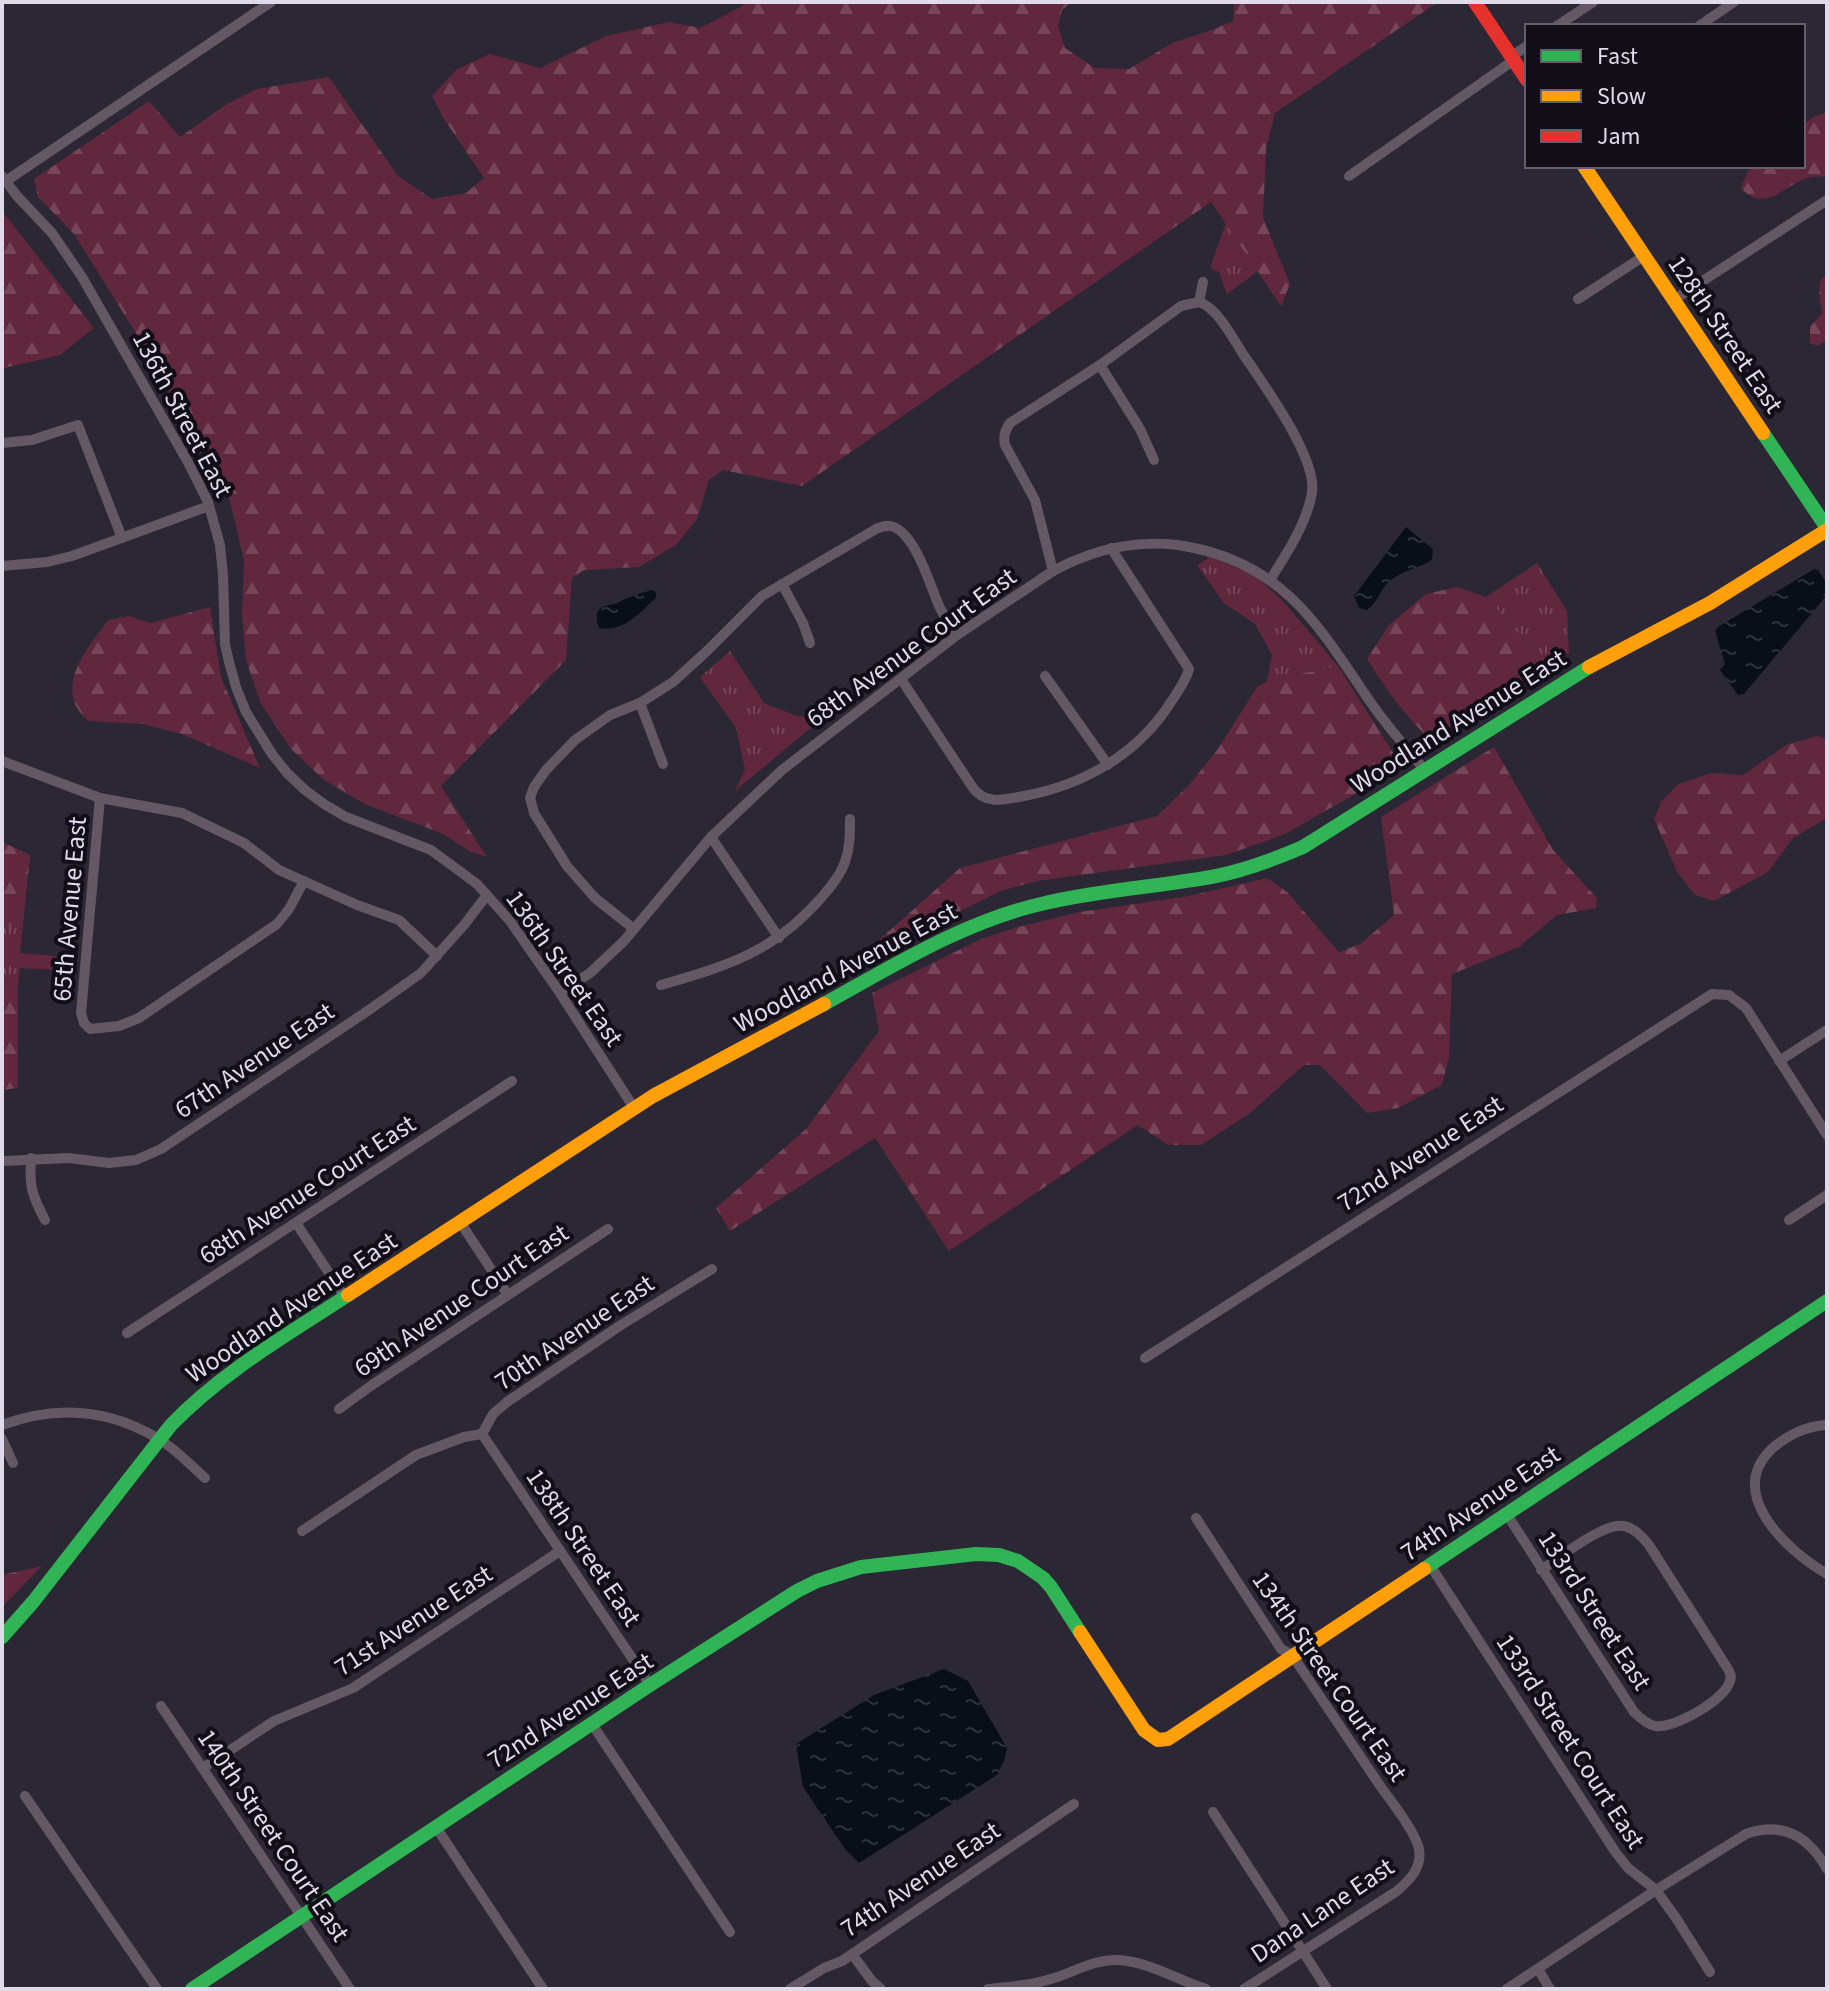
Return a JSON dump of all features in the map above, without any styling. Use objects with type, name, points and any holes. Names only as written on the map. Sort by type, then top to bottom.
[{"type":"street","points":[[4,178],[271,2]]},
{"type":"street","points":[[1475,2],[1525,77]]},
{"type":"street","points":[[1560,24],[1593,2]]},
{"type":"street","points":[[1702,24],[1734,2]]},
{"type":"street","points":[[1349,176],[1514,60],[1515,54],[1525,47]]},
{"type":"street","name":"128th Street East","points":[[1585,168],[1827,529]]},
{"type":"street","name":"136th Street East","points":[[4,178],[52,233],[82,277],[189,464],[209,506],[220,545],[225,644],[229,662],[246,712],[272,754],[287,773],[324,804],[346,817],[431,850],[477,884],[510,921],[634,1108]]},
{"type":"street","points":[[1675,299],[1827,200]]},
{"type":"street","points":[[1578,299],[1644,256]]},
{"type":"street","points":[[1199,302],[1203,282]]},
{"type":"street","points":[[1053,571],[1035,500],[1005,445],[1003,438],[1010,423],[1100,365],[1181,306],[1199,302],[1221,319],[1282,413],[1307,464],[1312,492],[1298,533],[1270,580]]},
{"type":"street","points":[[1100,365],[1140,429],[1154,460]]},
{"type":"street","points":[[2,443],[32,440],[78,425],[122,538]]},
{"type":"street","points":[[2,566],[47,562],[72,556],[209,506]]},
{"type":"street","points":[[634,929],[579,881],[534,813],[530,798],[534,787],[575,740],[610,715],[640,703],[680,675],[753,604],[782,584],[885,526],[892,526],[908,539],[916,551],[939,606],[957,635]]},
{"type":"street","name":"Woodland Avenue East","points":[[2,1637],[191,1404],[345,1297],[634,1108],[935,944],[995,917],[1062,899],[1192,881],[1244,869],[1268,862],[1316,840],[1590,666],[1710,603],[1827,529]]},
{"type":"street","name":"68th Avenue Court East","points":[[560,993],[602,962],[634,929],[711,837],[782,770],[957,635],[1053,571],[1111,548],[1146,544],[1179,545],[1229,557],[1270,580],[1293,599],[1321,632],[1393,732],[1425,770]]},
{"type":"street","points":[[901,679],[978,795],[990,801],[1062,787],[1108,765],[1133,747],[1154,725],[1189,672],[1185,661],[1111,548]]},
{"type":"street","points":[[782,584],[810,643]]},
{"type":"street","points":[[1045,676],[1108,765]]},
{"type":"street","points":[[640,703],[663,764]]},
{"type":"street","points":[[2,761],[100,798],[182,813],[244,843],[279,870],[399,920],[437,956]]},
{"type":"street","name":"65th Avenue East","points":[[100,798],[81,1013],[90,1029],[119,1026],[139,1018],[277,924],[304,881]]},
{"type":"street","points":[[661,985],[714,970],[779,938],[834,883],[846,859],[850,819]]},
{"type":"street","points":[[711,837],[779,938]]},
{"type":"street","name":"67th Avenue East","points":[[2,1161],[69,1158],[109,1163],[136,1160],[161,1149],[421,973],[487,895]]},
{"type":"street","name":"72nd Avenue East","points":[[1145,1358],[1706,997],[1723,993],[1746,1008],[1779,1061]]},
{"type":"street","points":[[1827,1030],[1779,1061],[1827,1135]]},
{"type":"street","name":"68th Avenue Court East","points":[[127,1333],[512,1081]]},
{"type":"street","points":[[31,1158],[30,1182],[34,1199],[45,1220]]},
{"type":"street","points":[[1789,1220],[1827,1195]]},
{"type":"street","points":[[460,1222],[508,1295]]},
{"type":"street","points":[[296,1223],[345,1297]]},
{"type":"street","name":"69th Avenue Court East","points":[[339,1409],[608,1229]]},
{"type":"street","name":"70th Avenue East","points":[[482,1434],[493,1414],[507,1402],[621,1325],[712,1269]]},
{"type":"street","name":"74th Avenue East","points":[[1158,1740],[1168,1739],[1827,1301]]},
{"type":"street","points":[[2,1425],[53,1411],[95,1414],[120,1421],[160,1439],[205,1478]]},
{"type":"street","points":[[1827,1425],[1810,1428],[1780,1442],[1762,1460],[1754,1478],[1758,1504],[1770,1524],[1792,1548],[1827,1574]]},
{"type":"street","points":[[302,1531],[416,1455],[464,1437],[482,1434]]},
{"type":"street","name":"138th Street East","points":[[482,1434],[650,1685]]},
{"type":"street","points":[[2,1439],[13,1463]]},
{"type":"street","name":"133rd Street East","points":[[1506,1513],[1541,1570],[1634,1712],[1641,1719],[1665,1726],[1684,1720],[1718,1697],[1730,1682],[1728,1669],[1639,1534],[1622,1526],[1611,1526],[1541,1570]]},
{"type":"street","name":"134th Street Court East","points":[[1196,1518],[1281,1649],[1292,1655],[1415,1838],[1419,1862]]},
{"type":"street","name":"71st Avenue East","points":[[203,1768],[274,1721],[362,1682],[560,1551]]},
{"type":"street","name":"72nd Avenue East","points":[[192,1989],[650,1685],[816,1579],[851,1569],[976,1554],[1005,1556],[1027,1565],[1051,1587],[1144,1730],[1158,1740]]},
{"type":"street","name":"133rd Street Court East","points":[[1430,1565],[1616,1853],[1628,1868],[1656,1890],[1710,1972]]},
{"type":"street","name":"140th Street Court East","points":[[161,1706],[350,1989]]},
{"type":"street","points":[[592,1724],[730,1932]]},
{"type":"street","points":[[25,1796],[157,1989]]},
{"type":"street","name":"74th Avenue East","points":[[790,1989],[842,1961],[1074,1804]]},
{"type":"street","points":[[1213,1812],[1327,1989]]},
{"type":"street","points":[[436,1827],[543,1989]]},
{"type":"street","points":[[1507,1989],[1746,1834],[1761,1829],[1779,1829],[1812,1847],[1827,1869]]},
{"type":"street","name":"Dana Lane East","points":[[1244,1989],[1397,1891],[1413,1875],[1419,1862]]},
{"type":"street","points":[[852,1954],[881,1989]]},
{"type":"street","points":[[988,1989],[1039,1982],[1098,1961],[1115,1960],[1146,1965],[1206,1989]]},
{"type":"street","points":[[1538,1969],[1550,1989]]},
{"type":"green space","points":[[746,2],[1071,2],[1062,10],[1058,26],[1065,48],[1095,68],[1129,69],[1172,43],[1233,21],[1235,2],[1438,2],[1275,113],[1266,148],[1263,218],[1290,284],[1281,306],[1211,202],[802,486],[723,470],[709,480],[697,519],[676,545],[639,567],[584,570],[572,578],[566,660],[441,786],[487,857],[469,851],[443,834],[365,804],[324,780],[291,749],[260,702],[246,660],[242,615],[244,560],[228,494],[144,346],[74,234],[38,197],[34,179],[149,101],[180,137],[227,104],[257,89],[329,77],[398,176],[432,199],[466,193],[484,178],[432,96],[457,69],[490,54],[540,68],[606,36],[669,22],[700,28]]},
{"type":"green space","points":[[1827,112],[1827,176],[1807,178],[1766,198],[1758,199],[1741,188],[1752,168],[1805,168],[1805,123]]},
{"type":"green space","points":[[2,211],[94,328],[60,355],[4,368],[2,364]]},
{"type":"green space","points":[[1226,223],[1258,271],[1227,294],[1219,272],[1210,268]]},
{"type":"green space","points":[[1827,274],[1827,340],[1817,346],[1810,343],[1810,326],[1822,314],[1820,281]]},
{"type":"green space","points":[[1210,557],[1255,575],[1282,600],[1338,666],[1267,681],[1272,655],[1255,624],[1224,603],[1197,565]]},
{"type":"green space","points":[[1537,563],[1567,611],[1569,653],[1546,665],[1486,597]]},
{"type":"green space","points":[[1457,587],[1486,597],[1546,665],[1430,740],[1396,701],[1367,659],[1389,625],[1426,594]]},
{"type":"green space","points":[[210,607],[221,677],[260,768],[182,734],[143,724],[88,721],[76,706],[73,694],[75,671],[108,620],[129,616],[150,623]]},
{"type":"green space","points":[[730,651],[764,703],[800,717],[831,711],[735,791],[745,769],[736,728],[700,677]]},
{"type":"green space","points":[[1338,666],[1402,767],[1285,834],[1226,855],[1037,881],[1001,891],[851,965],[960,868],[1157,816],[1190,784],[1218,749],[1257,687],[1267,681]]},
{"type":"green space","points":[[1817,736],[1827,740],[1827,818],[1793,838],[1768,872],[1714,901],[1695,895],[1677,872],[1654,819],[1661,802],[1678,784],[1711,773],[1743,775],[1786,745]]},
{"type":"green space","points":[[1494,747],[1553,850],[1597,898],[1596,908],[1557,915],[1519,947],[1452,974],[1449,1058],[1442,1085],[1398,1108],[1367,1113],[1320,1065],[1304,1065],[1250,1113],[1201,1145],[1168,1145],[1138,1125],[949,1251],[875,1138],[730,1231],[716,1208],[806,1129],[879,1031],[872,993],[981,939],[1018,927],[1080,912],[1189,896],[1267,878],[1287,892],[1339,952],[1360,944],[1394,915],[1381,817]]},
{"type":"green space","points":[[2,842],[30,855],[20,953],[78,958],[77,971],[20,968],[18,985],[2,978]]},
{"type":"green space","points":[[2,842],[30,855],[22,929],[2,923]]},
{"type":"green space","points":[[2,978],[18,985],[18,1088],[2,1090]]},
{"type":"green space","points":[[42,1566],[2,1607],[2,1575]]},
{"type":"water","points":[[1406,527],[1433,549],[1432,560],[1391,580],[1367,610],[1359,608],[1354,596]]},
{"type":"water","points":[[1814,569],[1827,584],[1827,595],[1744,694],[1738,695],[1720,670],[1725,664],[1715,631]]},
{"type":"water","points":[[653,590],[656,598],[623,625],[599,628],[597,616],[601,608]]},
{"type":"water","points":[[944,1669],[968,1681],[1007,1748],[1004,1761],[997,1775],[859,1863],[845,1849],[803,1787],[796,1744],[874,1695]]},
{"type":"traffic: fast","points":[[1763,433],[1827,528]]},
{"type":"traffic: fast","points":[[824,1004],[929,946],[1012,912],[1084,895],[1227,874],[1303,847],[1589,667]]},
{"type":"traffic: fast","points":[[2,1637],[33,1602],[171,1425],[233,1371],[348,1295]]},
{"type":"traffic: fast","points":[[1424,1569],[1827,1301]]},
{"type":"traffic: fast","points":[[192,1989],[650,1685],[817,1581],[861,1567],[976,1554],[999,1555],[1018,1561],[1043,1578],[1080,1632]]},
{"type":"traffic: slow","points":[[1585,168],[1763,433]]},
{"type":"traffic: slow","points":[[1589,667],[1710,603],[1827,530]]},
{"type":"traffic: slow","points":[[348,1295],[653,1096],[824,1004]]},
{"type":"traffic: slow","points":[[1080,1632],[1144,1730],[1158,1740],[1168,1739],[1424,1569]]},
{"type":"traffic: jam","points":[[1475,2],[1525,77]]}]
